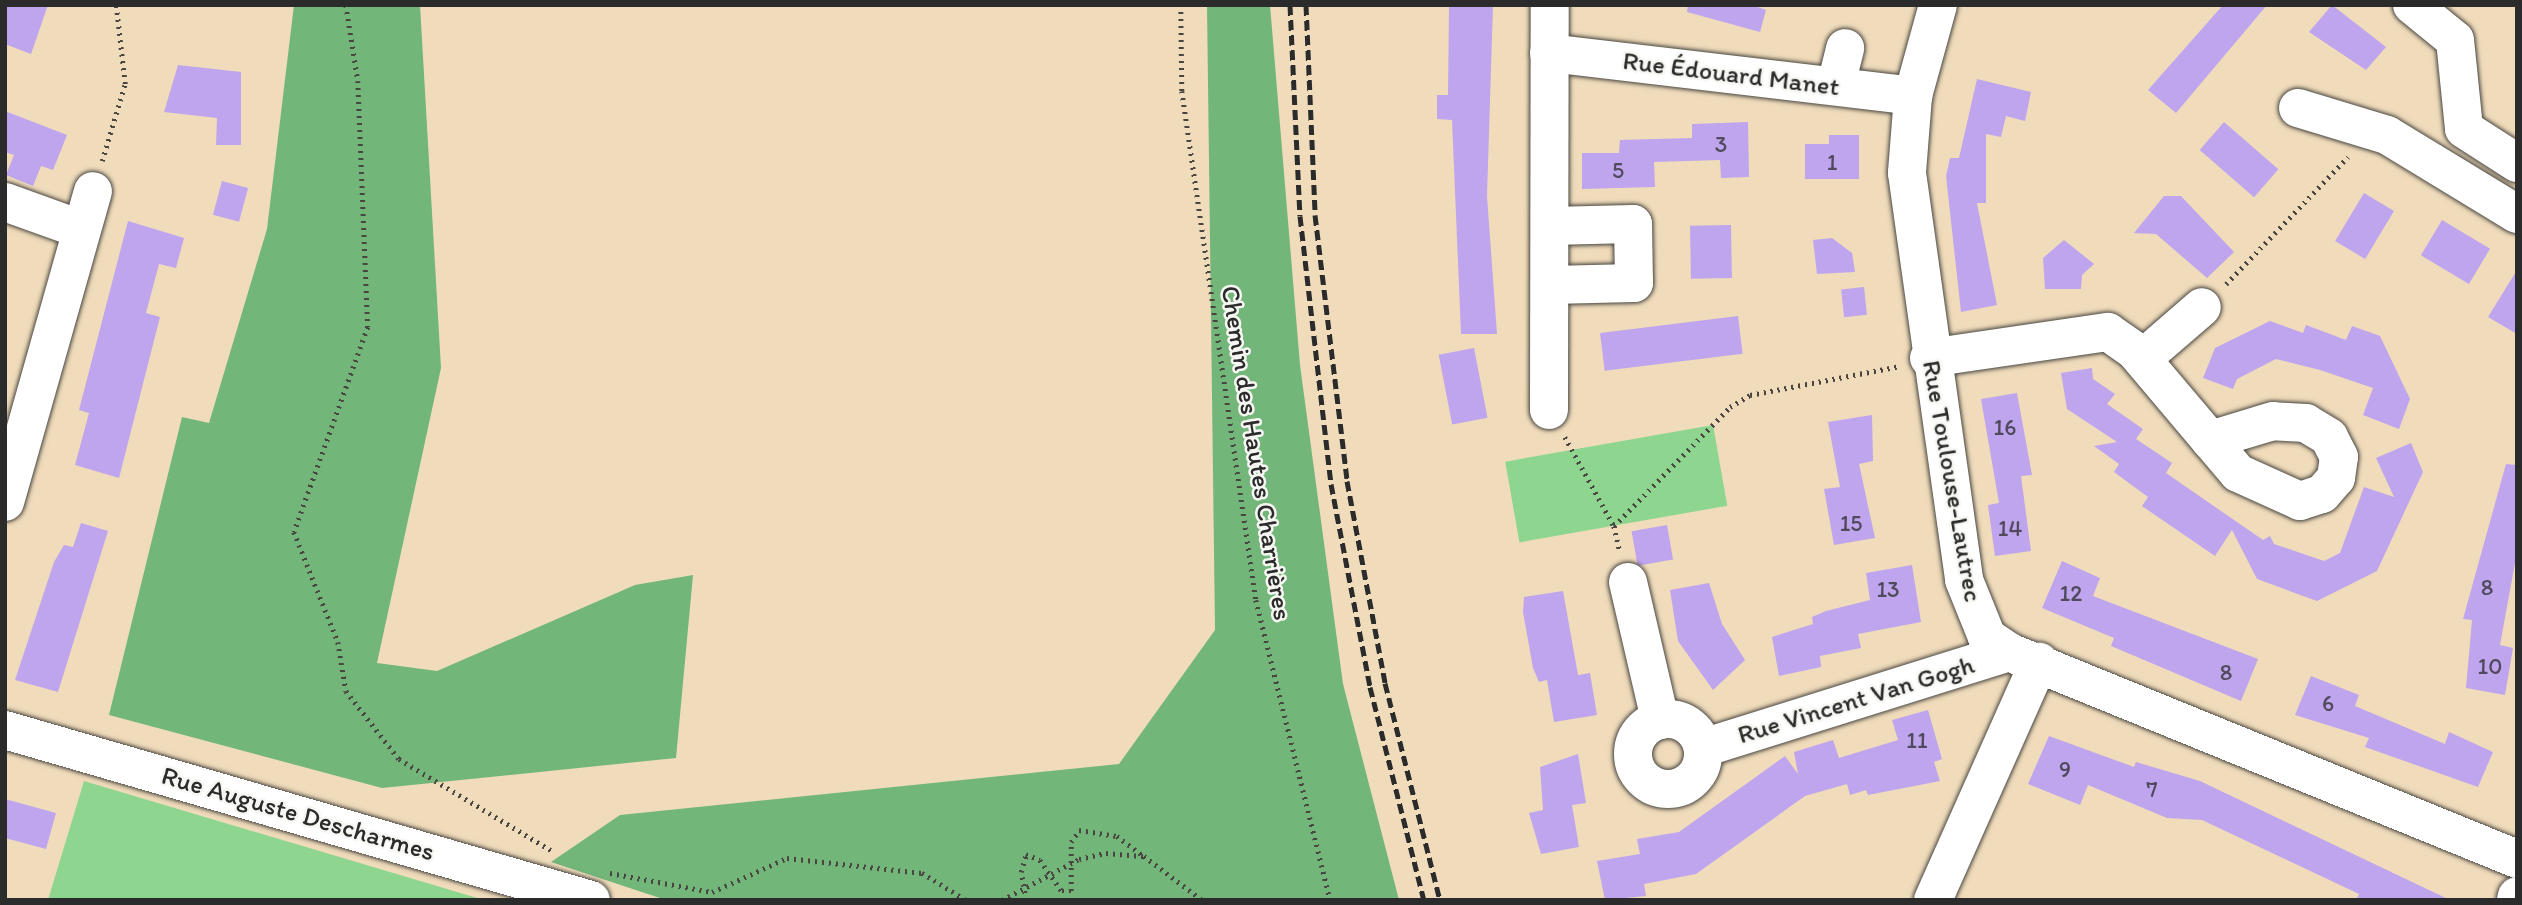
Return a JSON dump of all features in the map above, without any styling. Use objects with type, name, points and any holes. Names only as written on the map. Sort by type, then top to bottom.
[{"type":"street","points":[[1549,410],[1550,5]]},
{"type":"street","name":"Rue Toulouse-Lautrec","points":[[1938,5],[1913,96],[1907,173],[1929,358],[1964,580],[1987,637],[2024,657],[2517,859]]},
{"type":"street","points":[[2412,5],[2455,40],[2464,129],[2517,163]]},
{"type":"street","points":[[1836,85],[1845,48]]},
{"type":"street","name":"Rue Édouard Manet","points":[[1549,52],[1913,96]]},
{"type":"street","points":[[2298,108],[2373,131],[2517,214]]},
{"type":"street","points":[[5,502],[80,229],[93,191]]},
{"type":"street","points":[[5,202],[80,229]]},
{"type":"street","points":[[1550,226],[1633,224],[1634,283],[1551,285]]},
{"type":"street","points":[[2142,359],[2202,307]]},
{"type":"street","points":[[1929,358],[2108,332],[2142,359],[2210,440]]},
{"type":"street","points":[[1628,582],[1660,720]]},
{"type":"street","points":[[1933,900],[2024,657]]},
{"type":"street","name":"Rue Vincent Van Gogh","points":[[1703,748],[2024,657]]},
{"type":"street","name":"Rue Vincent Van Gogh","points":[[1660,720],[1692,728],[1703,748],[1699,771],[1682,787],[1648,784],[1633,754],[1641,732],[1660,720]]},
{"type":"street","name":"Rue Auguste Descharmes","points":[[5,730],[598,886]]},
{"type":"path","points":[[93,191],[125,84],[116,5]]},
{"type":"path","points":[[346,5],[358,81],[368,327],[294,532],[338,642],[346,691],[398,760],[565,859]]},
{"type":"path","name":"Chemin des Hautes Charrières","points":[[1181,5],[1182,91],[1256,600],[1330,900]]},
{"type":"path","points":[[2202,307],[2373,131]]},
{"type":"path","points":[[1549,410],[1614,526],[1730,407],[1750,395],[1929,358]]},
{"type":"path","points":[[1026,900],[1026,854],[1050,873],[1062,891],[1071,891],[1071,842],[1079,830],[1117,836],[1202,900]]},
{"type":"path","points":[[1002,900],[1073,862],[1106,853],[1144,856]]},
{"type":"path","points":[[598,886],[712,892],[788,858],[922,873],[966,900]]},
{"type":"green space","points":[[294,5],[420,5],[441,368],[377,663],[437,671],[635,585],[693,575],[676,758],[382,788],[109,715],[182,417],[209,423],[267,229]]},
{"type":"green space","points":[[1207,5],[1270,5],[1300,365],[1343,684],[1399,900],[666,900],[551,862],[620,815],[1119,764],[1215,630]]},
{"type":"green space","points":[[1713,425],[1727,506],[1519,542],[1505,462]]},
{"type":"green space","points":[[84,781],[484,900],[48,900]]},
{"type":"building","points":[[5,5],[48,5],[31,54],[5,44]]},
{"type":"building","points":[[1449,5],[1493,5],[1487,196],[1497,334],[1461,334],[1452,120],[1437,119],[1437,95],[1448,95]]},
{"type":"building","points":[[1688,5],[1752,5],[1766,10],[1760,32],[1687,12]]},
{"type":"building","points":[[2223,5],[2267,5],[2176,113],[2148,90]]},
{"type":"building","points":[[2332,5],[2386,47],[2366,70],[2309,32]]},
{"type":"building","points":[[178,65],[241,72],[241,145],[216,145],[217,118],[164,112]]},
{"type":"building","points":[[1977,79],[2031,92],[2025,121],[2006,116],[2001,137],[1986,134],[1986,203],[1977,203],[1997,305],[1961,312],[1946,176],[1950,158],[1959,158]]},
{"type":"building","points":[[5,111],[67,135],[53,170],[41,166],[33,186],[6,175],[14,155],[5,152]]},
{"type":"building","points":[[1748,122],[1749,177],[1721,178],[1720,160],[1654,162],[1655,187],[1582,189],[1582,153],[1619,153],[1620,140],[1692,138],[1692,124]]},
{"type":"building","points":[[2224,122],[2278,169],[2254,197],[2200,150]]},
{"type":"building","points":[[1829,135],[1859,135],[1859,179],[1805,179],[1805,144],[1829,144]]},
{"type":"building","points":[[222,181],[248,188],[239,222],[213,215]]},
{"type":"building","points":[[2364,193],[2394,211],[2365,259],[2335,241]]},
{"type":"building","points":[[2164,196],[2181,196],[2234,252],[2207,278],[2156,234],[2134,233]]},
{"type":"building","points":[[2442,220],[2490,249],[2469,284],[2421,255]]},
{"type":"building","points":[[128,221],[184,238],[176,268],[159,264],[146,313],[160,317],[119,478],[75,465],[89,413],[79,410]]},
{"type":"building","points":[[1731,225],[1732,278],[1691,279],[1690,226]]},
{"type":"building","points":[[1832,238],[1852,253],[1855,272],[1817,274],[1813,240]]},
{"type":"building","points":[[2064,240],[2094,264],[2082,275],[2081,289],[2045,289],[2043,258]]},
{"type":"building","points":[[2517,270],[2517,334],[2488,317]]},
{"type":"building","points":[[1864,287],[1867,315],[1844,317],[1841,289]]},
{"type":"building","points":[[1738,316],[1743,354],[1605,371],[1600,333]]},
{"type":"building","points":[[2270,321],[2303,333],[2306,325],[2346,340],[2352,326],[2380,336],[2410,399],[2399,429],[2363,415],[2373,388],[2320,370],[2276,359],[2237,379],[2233,389],[2203,378],[2215,348]]},
{"type":"building","points":[[1474,348],[1488,418],[1452,425],[1439,355]]},
{"type":"building","points":[[2092,368],[2093,379],[2115,394],[2107,404],[2143,429],[2136,439],[2172,463],[2166,473],[2263,540],[2270,536],[2274,544],[2324,561],[2340,553],[2364,487],[2394,497],[2376,458],[2411,443],[2423,472],[2377,571],[2317,601],[2257,579],[2232,530],[2215,556],[2142,506],[2148,497],[2114,472],[2119,464],[2094,446],[2117,442],[2067,409],[2061,373]]},
{"type":"building","points":[[2017,393],[2032,475],[2021,476],[2031,551],[1995,556],[1988,505],[1999,503],[1981,399]]},
{"type":"building","points":[[1872,415],[1873,461],[1859,464],[1875,538],[1834,545],[1824,489],[1840,487],[1828,422]]},
{"type":"building","points":[[2506,464],[2517,465],[2517,552],[2500,645],[2513,648],[2505,695],[2466,688],[2472,620],[2463,619]]},
{"type":"building","points":[[81,523],[108,531],[58,692],[15,680],[54,562],[64,545],[73,547]]},
{"type":"building","points":[[1667,525],[1673,559],[1638,566],[1632,531]]},
{"type":"building","points":[[2062,561],[2100,578],[2093,596],[2258,659],[2241,701],[2111,646],[2114,638],[2042,608]]},
{"type":"building","points":[[1912,565],[1921,622],[1858,634],[1861,648],[1820,656],[1821,667],[1779,676],[1772,637],[1813,624],[1812,617],[1826,611],[1870,600],[1866,573]]},
{"type":"building","points":[[1709,583],[1722,624],[1745,660],[1713,690],[1678,641],[1670,590]]},
{"type":"building","points":[[1563,591],[1578,675],[1590,673],[1597,715],[1554,722],[1547,680],[1539,682],[1533,668],[1523,612],[1524,597]]},
{"type":"building","points":[[2311,676],[2359,695],[2355,706],[2445,744],[2449,732],[2493,752],[2478,787],[2365,747],[2369,738],[2295,715]]},
{"type":"building","points":[[1928,710],[1942,759],[1934,762],[1940,781],[1868,795],[1866,790],[1850,795],[1847,784],[1805,796],[1696,874],[1644,884],[1646,896],[1605,900],[1597,861],[1640,854],[1637,839],[1679,832],[1785,756],[1798,774],[1794,752],[1833,740],[1839,758],[1898,740],[1892,720]]},
{"type":"building","points":[[2049,736],[2134,767],[2136,762],[2200,781],[2450,900],[2356,900],[2359,894],[2202,820],[2167,818],[2088,785],[2080,805],[2028,784]]},
{"type":"building","points":[[1578,754],[1586,803],[1572,805],[1579,847],[1541,854],[1529,813],[1543,810],[1540,767]]},
{"type":"building","points":[[5,799],[56,813],[46,849],[5,838]]},
{"type":"railway","points":[[1290,5],[1300,216],[1331,484],[1370,687],[1424,900]]},
{"type":"railway","points":[[1306,5],[1315,215],[1347,481],[1385,683],[1440,900]]}]
